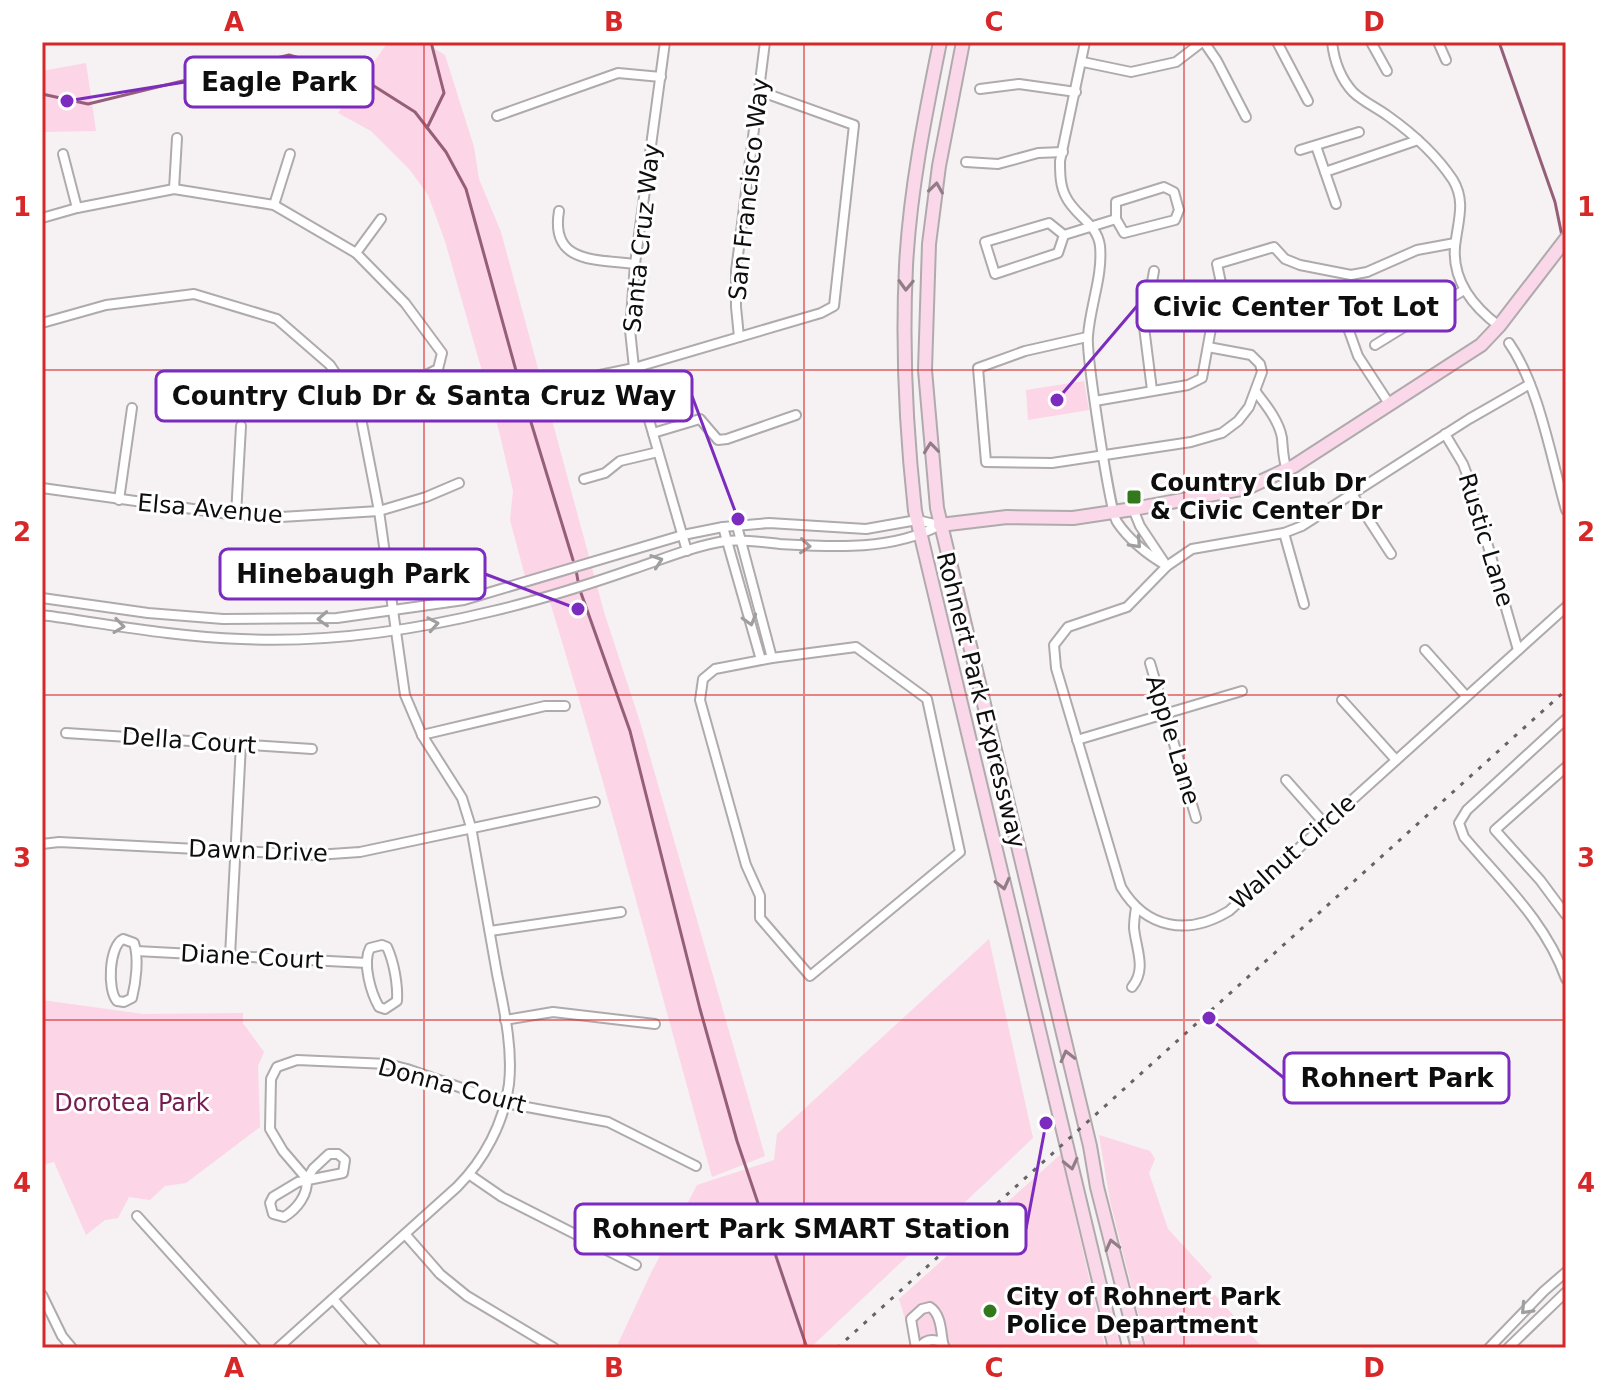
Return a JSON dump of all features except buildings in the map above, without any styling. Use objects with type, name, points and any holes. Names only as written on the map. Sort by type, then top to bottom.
[{"type":"main road","name":"Rohnert Park Expressway","points":[[940,42],[921,140],[906,264],[906,423],[917,520],[1115,1348]]},
{"type":"main road","name":"Rohnert Park Expressway","points":[[963,42],[939,166],[928,256],[925,370],[940,525],[1138,1348]]},
{"type":"main road","points":[[940,525],[1007,517],[1073,518],[1133,509],[1221,494],[1257,484],[1287,471],[1466,357],[1499,326],[1566,239]]},
{"type":"street","name":"Santa Cruz Way","points":[[665,42],[635,264],[630,330],[634,368],[687,551]]},
{"type":"street","name":"San Francisco Way","points":[[739,337],[736,271],[765,42]]},
{"type":"street","points":[[1085,42],[1063,152],[1061,180],[1066,197],[1093,226],[1100,245],[1098,284],[1087,337],[1095,401],[1115,521],[1147,554],[1167,566]]},
{"type":"street","points":[[1083,62],[1131,72],[1176,62],[1203,42],[1217,61],[1246,117]]},
{"type":"street","points":[[1277,42],[1308,101]]},
{"type":"street","points":[[1332,42],[1335,62],[1353,92],[1418,140],[1452,178],[1460,193],[1461,215],[1455,243],[1455,263],[1464,290],[1478,311],[1499,326]]},
{"type":"street","points":[[1371,42],[1387,71]]},
{"type":"street","points":[[1438,42],[1446,60]]},
{"type":"street","points":[[497,116],[618,73],[661,77]]},
{"type":"street","points":[[980,89],[1019,84],[1076,92]]},
{"type":"street","points":[[566,382],[634,368],[821,313],[834,306],[854,125],[759,91]]},
{"type":"street","points":[[1300,150],[1359,132]]},
{"type":"street","points":[[174,189],[177,138]]},
{"type":"street","points":[[1325,172],[1418,140]]},
{"type":"street","points":[[1316,146],[1336,204]]},
{"type":"street","points":[[966,162],[998,164],[1038,153],[1063,152]]},
{"type":"street","points":[[63,154],[77,208]]},
{"type":"street","points":[[274,205],[290,154]]},
{"type":"street","points":[[1164,187],[1174,192],[1179,210],[1175,220],[1124,233],[1116,219],[1116,202],[1164,187]]},
{"type":"street","points":[[42,218],[174,189],[274,205],[356,253],[405,303],[442,353],[438,369],[359,408]]},
{"type":"street","points":[[559,211],[556,228],[559,241],[567,251],[580,257],[635,264]]},
{"type":"street","points":[[356,253],[381,219]]},
{"type":"street","points":[[1064,235],[1116,219]]},
{"type":"street","points":[[1049,223],[1064,235],[1058,253],[995,274],[985,242],[1049,223]]},
{"type":"street","points":[[1095,401],[1188,385],[1202,378],[1212,323],[1225,302],[1217,264],[1274,247],[1285,259],[1300,265],[1351,275],[1367,272],[1417,250],[1455,243]]},
{"type":"street","points":[[1152,390],[1144,327],[1154,271]]},
{"type":"street","points":[[1375,345],[1464,290]]},
{"type":"street","points":[[42,323],[106,305],[194,294],[277,319],[330,365],[359,408],[379,511],[405,695],[422,735],[462,798],[471,827],[505,1020],[510,1066],[505,1103],[494,1136],[470,1175],[278,1348]]},
{"type":"street","points":[[1344,317],[1358,356],[1390,405]]},
{"type":"street","points":[[1087,337],[1025,351],[978,368],[986,462],[1033,464],[1191,442],[1222,433],[1238,421],[1256,392],[1262,372],[1260,364],[1251,355],[1208,347]]},
{"type":"street","points":[[1509,343],[1519,357],[1530,384],[1566,510]]},
{"type":"street","points":[[1132,987],[1137,980],[1141,958],[1134,928],[1136,908],[1121,887],[1056,668],[1054,645],[1068,627],[1127,607],[1167,566],[1192,549],[1284,533],[1302,526],[1445,434],[1530,384]]},
{"type":"street","points":[[1256,392],[1274,417],[1282,437],[1281,452],[1287,471]]},
{"type":"street","points":[[119,500],[132,408]]},
{"type":"street","points":[[653,433],[700,419],[718,440],[727,439],[796,415]]},
{"type":"street","points":[[236,515],[241,426]]},
{"type":"street","name":"Rustic Lane","points":[[1445,434],[1469,480],[1518,650]]},
{"type":"street","points":[[584,479],[605,473],[620,461],[658,452]]},
{"type":"street","name":"Elsa Avenue","points":[[42,488],[236,515],[281,517],[379,511],[459,483]]},
{"type":"street","points":[[1352,494],[1391,554]]},
{"type":"street","points":[[1133,509],[1140,526],[1167,566]]},
{"type":"street","points":[[42,598],[148,613],[223,619],[303,620],[464,600],[683,535],[723,527],[769,523],[866,529],[917,520],[940,525]]},
{"type":"street","points":[[42,615],[242,640],[342,637],[462,619],[587,585],[687,551],[727,541],[815,547],[866,545],[920,536],[940,525]]},
{"type":"street","points":[[737,526],[772,658]]},
{"type":"street","points":[[723,527],[761,660]]},
{"type":"street","points":[[1284,533],[1304,604]]},
{"type":"street","name":"Walnut Circle","points":[[1136,908],[1149,917],[1183,926],[1216,918],[1229,911],[1566,607]]},
{"type":"street","points":[[856,647],[927,699],[960,852],[810,976],[760,918],[760,896],[746,865],[700,700],[703,679],[715,669],[772,658],[856,647]]},
{"type":"street","points":[[1425,650],[1466,696]]},
{"type":"street","name":"Apple Lane","points":[[1150,663],[1196,818]]},
{"type":"street","points":[[1077,740],[1242,691]]},
{"type":"street","points":[[1342,700],[1396,760]]},
{"type":"street","points":[[422,735],[545,706],[565,706]]},
{"type":"street","points":[[1566,734],[1562,722],[1467,810],[1459,823],[1464,837],[1534,918],[1557,955],[1566,979]]},
{"type":"street","name":"Della Court","points":[[66,733],[312,749]]},
{"type":"street","points":[[230,956],[241,744]]},
{"type":"street","points":[[1566,767],[1495,830],[1540,880],[1566,915]]},
{"type":"street","points":[[1286,780],[1325,824]]},
{"type":"street","name":"Dawn Drive","points":[[42,844],[59,842],[316,855],[360,852],[595,802]]},
{"type":"street","points":[[490,931],[621,912]]},
{"type":"street","name":"Diane Court","points":[[128,939],[134,943],[136,951],[132,998],[117,1001],[111,991],[113,948],[117,941],[128,939]]},
{"type":"street","name":"Diane Court","points":[[387,947],[397,994],[397,1001],[391,1007],[379,1007],[375,1000],[367,963],[370,948],[387,947]]},
{"type":"street","name":"Diane Court","points":[[136,951],[367,963]]},
{"type":"street","points":[[505,1020],[553,1012],[655,1024]]},
{"type":"street","name":"Donna Court","points":[[307,1179],[283,1151],[270,1129],[271,1079],[277,1067],[297,1060],[388,1064],[505,1103],[608,1122],[696,1166]]},
{"type":"street","points":[[307,1179],[307,1188],[294,1211],[284,1217],[273,1214],[270,1203],[273,1197],[298,1182],[307,1179],[343,1173],[345,1160],[338,1154],[329,1154],[307,1179]]},
{"type":"street","points":[[470,1175],[502,1197],[636,1265]]},
{"type":"street","points":[[137,1216],[256,1348]]},
{"type":"street","points":[[405,1234],[440,1274],[467,1296],[554,1348]]},
{"type":"street","points":[[1489,1348],[1566,1272]]},
{"type":"street","points":[[1508,1348],[1566,1292]]},
{"type":"street","points":[[42,1295],[44,1309],[72,1348]]},
{"type":"street","points":[[333,1299],[376,1348]]},
{"type":"street","points":[[930,1307],[935,1310],[944,1345],[928,1340],[917,1348],[911,1319],[922,1309],[930,1307]]},
{"type":"green space","points":[[388,42],[424,42],[445,55],[474,147],[479,179],[501,232],[604,612],[640,722],[765,1156],[712,1177],[550,602],[533,606],[510,520],[513,491],[499,431],[445,241],[428,195],[410,170],[371,131],[338,113]]},
{"type":"green space","points":[[86,63],[96,131],[42,132],[42,71]]},
{"type":"green space","points":[[1084,381],[1089,410],[1028,420],[1026,390]]},
{"type":"green space","points":[[989,939],[1033,1138],[810,1348],[616,1348],[697,1185],[774,1160],[777,1134]]},
{"type":"green space","name":"Dorotea Park","points":[[42,1000],[143,1014],[243,1013],[243,1023],[264,1052],[258,1066],[260,1127],[186,1183],[165,1186],[150,1200],[129,1197],[118,1218],[105,1220],[86,1235],[54,1162],[42,1165]]},
{"type":"green space","points":[[1099,1135],[1150,1151],[1155,1159],[1149,1173],[1168,1229],[1212,1277],[1205,1284],[1263,1348],[1147,1348],[1110,1201]]},
{"type":"green space","points":[[1061,1154],[1105,1348],[914,1348],[899,1299]]},
{"type":"waterway","points":[[427,128],[444,93],[431,42]]},
{"type":"waterway","points":[[1499,42],[1555,202],[1562,236]]},
{"type":"waterway","points":[[42,94],[88,104],[289,55],[355,74],[415,112],[446,152],[466,189],[523,396],[573,560]]},
{"type":"waterway","points":[[576,570],[578,581]]},
{"type":"waterway","points":[[581,593],[630,731],[700,1009],[737,1141],[807,1348]]},
{"type":"railway","points":[[837,1348],[1566,690]]},
{"type":"place","name":"Eagle Park","points":[[67,101]]},
{"type":"place","name":"Civic Center Tot Lot","points":[[1057,400]]},
{"type":"place","name":"Country Club Dr & Civic Center Dr","points":[[1134,497]]},
{"type":"place","name":"Country Club Dr & Santa Cruz Way","points":[[738,519]]},
{"type":"place","name":"Hinebaugh Park","points":[[578,609]]},
{"type":"place","name":"Rohnert Park","points":[[1209,1018]]},
{"type":"place","name":"Rohnert Park SMART Station","points":[[1046,1123]]},
{"type":"place","name":"City of Rohnert Park Police Department","points":[[990,1311]]}]
